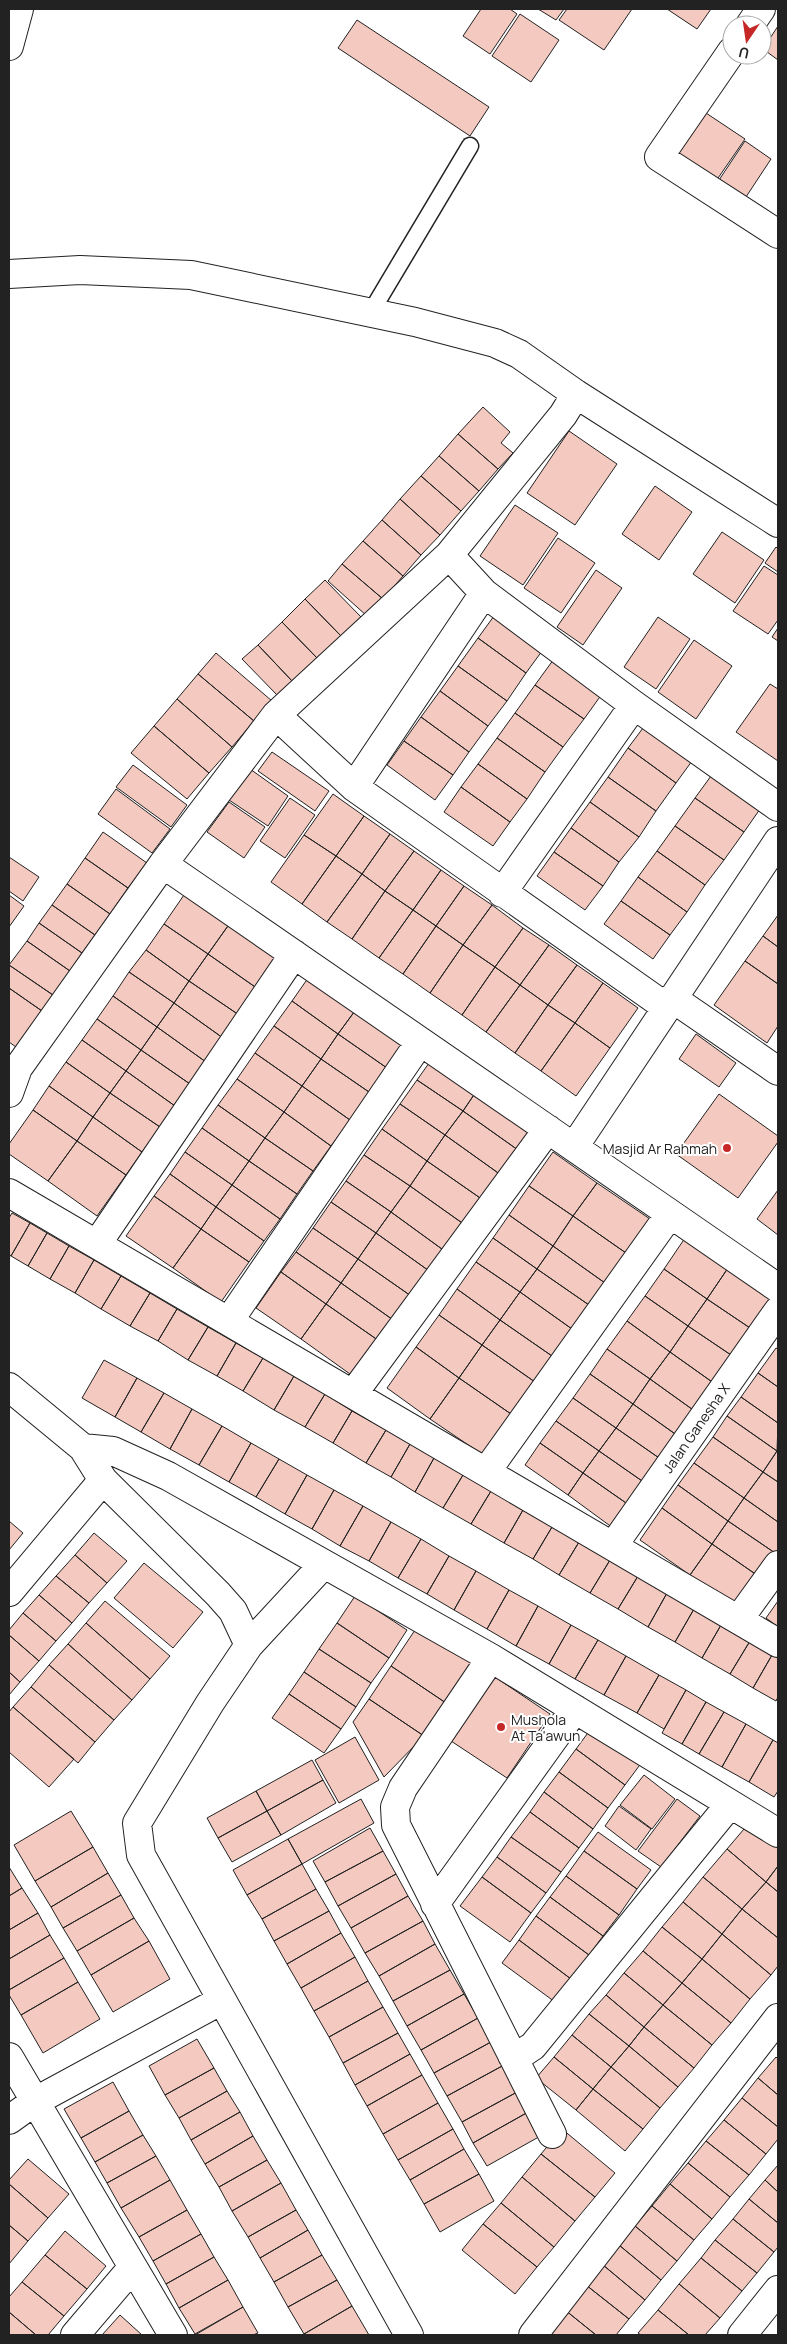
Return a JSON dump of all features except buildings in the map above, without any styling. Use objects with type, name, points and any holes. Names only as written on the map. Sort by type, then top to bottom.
[{"type":"street","points":[[9,46],[19,9]]},
{"type":"street","points":[[722,65],[659,157],[778,234]]},
{"type":"street","points":[[9,274],[80,270],[191,275],[371,312],[496,343],[518,354],[576,394],[778,523]]},
{"type":"street","points":[[9,1092],[18,1068],[163,864],[276,715],[449,555],[563,415],[576,394]]},
{"type":"street","points":[[449,555],[484,593],[634,706],[778,807]]},
{"type":"street","points":[[354,787],[484,593]]},
{"type":"street","points":[[502,893],[634,706]]},
{"type":"street","points":[[276,715],[354,787],[502,893],[778,1071]]},
{"type":"street","points":[[574,1147],[669,1002],[776,849]]},
{"type":"street","points":[[163,864],[778,1288]]},
{"type":"street","points":[[97,1244],[294,954]]},
{"type":"street","points":[[229,1322],[420,1042]]},
{"type":"street","points":[[354,1394],[548,1129]]},
{"type":"street","points":[[9,1192],[778,1643]]},
{"type":"street","points":[[486,1472],[670,1214]]},
{"type":"street","name":"Jalan Ganesha X","points":[[613,1546],[778,1311]]},
{"type":"street","points":[[9,1387],[83,1448],[103,1480],[233,1611],[249,1644]]},
{"type":"street","points":[[83,1448],[113,1451],[168,1476],[491,1658],[778,1833]]},
{"type":"street","points":[[9,1592],[103,1480]]},
{"type":"street","points":[[324,1565],[249,1644],[210,1703],[137,1824],[141,1855],[409,2335]]},
{"type":"street","points":[[739,1619],[778,1566]]},
{"type":"street","points":[[491,1658],[403,1788],[395,1807],[396,1825],[552,2134]]},
{"type":"street","points":[[435,1904],[575,1709]]},
{"type":"street","points":[[512,2055],[524,2052],[533,2046],[730,1804]]},
{"type":"street","points":[[9,2120],[34,2102],[222,2000]]},
{"type":"street","points":[[533,2335],[778,2018]]},
{"type":"street","points":[[9,2056],[34,2102],[172,2335]]},
{"type":"street","points":[[75,2335],[132,2268]]},
{"type":"street","points":[[742,2335],[778,2290]]},
{"type":"lane","points":[[371,312],[470,146]]},
{"type":"place","name":"Masjid Ar Rahmah","points":[[727,1148]]},
{"type":"place","name":"Mushola At Ta'awun","points":[[501,1727]]}]
